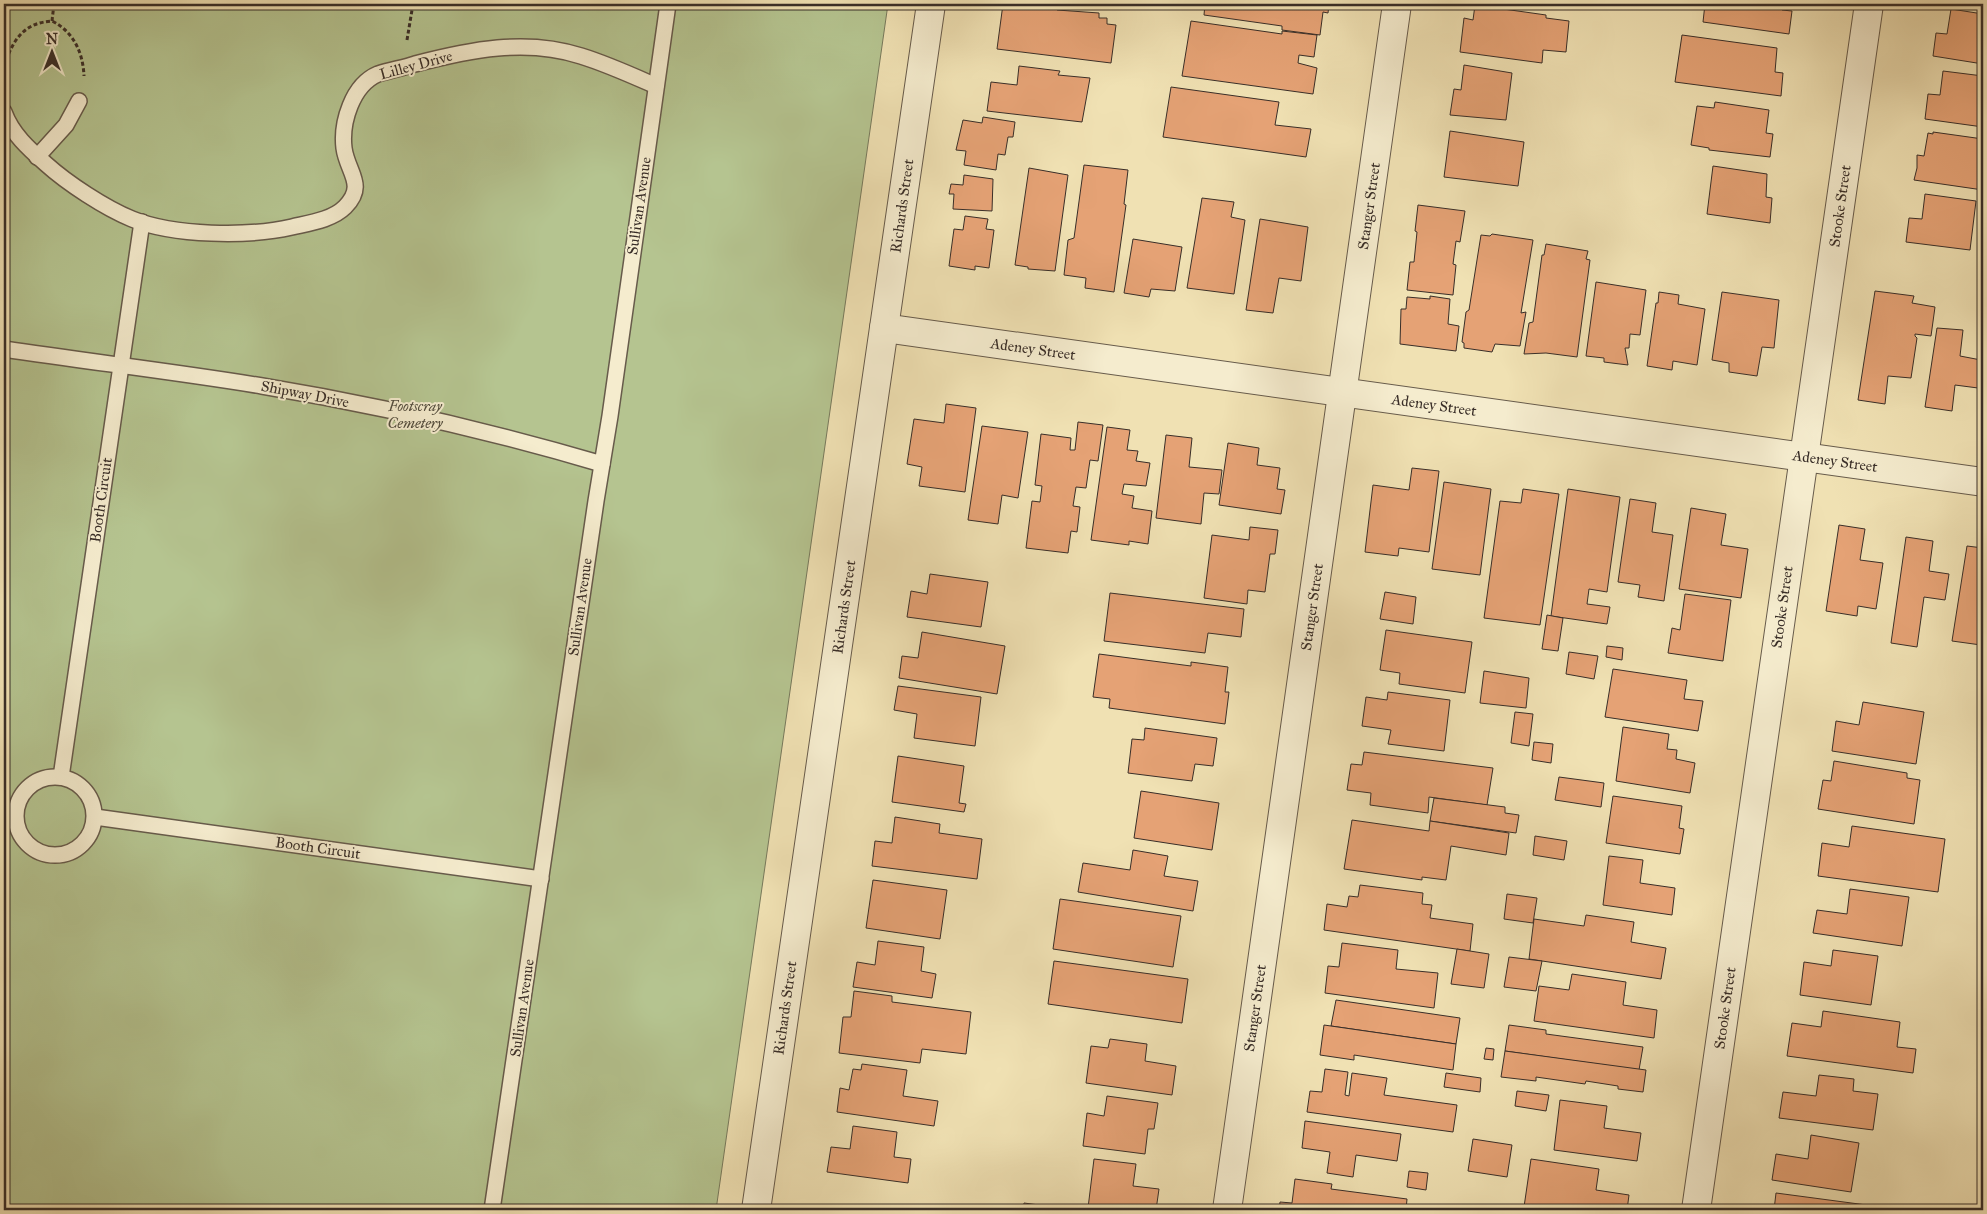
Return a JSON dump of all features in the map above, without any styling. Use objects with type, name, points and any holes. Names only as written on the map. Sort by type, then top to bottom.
[{"type":"street","name":"Richards Street","points":[[756,1210],[932,4]]},
{"type":"street","name":"Stanger Street","points":[[1227,1210],[1397,4]]},
{"type":"street","name":"Stooke Street","points":[[1696,1210],[1869,4]]},
{"type":"street","name":"Adeney Street","points":[[884,328],[1983,482]]},
{"type":"lane","name":"Sullivan Avenue","points":[[492,1210],[610,416],[668,4]]},
{"type":"lane","name":"Lilley Drive","points":[[4,112],[16,134],[37,156],[77,188],[114,210],[142,222],[169,228],[211,232],[257,232],[294,227],[334,215],[350,201],[355,188],[355,179],[348,161],[344,142],[345,125],[350,106],[361,88],[371,77],[470,51],[498,47],[523,47],[564,51],[580,55],[656,86]]},
{"type":"lane","points":[[37,156],[66,125],[79,101]]},
{"type":"lane","name":"Booth Circuit","points":[[61,777],[142,222]]},
{"type":"lane","name":"Shipway Drive","points":[[4,349],[262,386],[409,414],[507,437],[602,464]]},
{"type":"lane","points":[[56,776],[72,780],[85,790],[94,805],[95,817],[92,830],[83,844],[60,855],[46,854],[33,848],[23,838],[16,818],[21,796],[32,784],[39,780],[56,776]]},
{"type":"lane","name":"Booth Circuit","points":[[95,817],[541,878]]},
{"type":"path","points":[[52,21],[54,4]]},
{"type":"path","points":[[402,68],[413,4]]},
{"type":"path","points":[[4,66],[10,49],[22,32],[36,23],[52,21],[68,34],[81,52],[84,77],[79,101]]},
{"type":"green space","name":"Footscray Cemetery","points":[[4,4],[888,4],[716,1210],[4,1210]]},
{"type":"building","points":[[1003,4],[1057,4],[1057,10],[1099,13],[1099,18],[1107,18],[1107,24],[1116,25],[1111,63],[997,49]]},
{"type":"building","points":[[1205,4],[1329,4],[1328,13],[1323,12],[1320,35],[1282,30],[1282,26],[1204,15]]},
{"type":"building","points":[[1705,4],[1783,4],[1782,10],[1792,11],[1789,34],[1703,22]]},
{"type":"building","points":[[1475,5],[1546,15],[1546,18],[1569,21],[1566,52],[1543,50],[1542,63],[1460,52],[1464,18],[1473,20]]},
{"type":"building","points":[[1951,9],[1983,14],[1983,64],[1933,56],[1936,33],[1947,34]]},
{"type":"building","points":[[1191,21],[1282,34],[1282,31],[1317,35],[1314,57],[1299,55],[1298,63],[1317,68],[1313,94],[1182,76]]},
{"type":"building","points":[[1682,35],[1777,48],[1775,72],[1783,73],[1781,96],[1675,82]]},
{"type":"building","points":[[1464,65],[1512,73],[1506,120],[1450,115],[1454,89],[1461,90]]},
{"type":"building","points":[[1019,66],[1060,71],[1058,75],[1090,78],[1082,122],[987,111],[991,82],[1017,85]]},
{"type":"building","points":[[1943,71],[1983,76],[1983,127],[1925,119],[1928,94],[1940,95]]},
{"type":"building","points":[[1171,87],[1279,102],[1275,125],[1311,129],[1306,157],[1163,137]]},
{"type":"building","points":[[1715,102],[1769,110],[1766,133],[1773,134],[1770,157],[1709,150],[1709,148],[1691,145],[1697,106],[1714,108]]},
{"type":"building","points":[[983,117],[1015,122],[1013,137],[1008,137],[1005,155],[998,154],[996,170],[964,165],[966,151],[956,150],[963,120],[982,123]]},
{"type":"building","points":[[1450,131],[1524,142],[1518,186],[1444,177]]},
{"type":"building","points":[[1933,132],[1983,139],[1983,190],[1914,180],[1917,168],[1917,155],[1924,156],[1928,133],[1933,134]]},
{"type":"building","points":[[1084,165],[1128,170],[1124,204],[1126,205],[1114,292],[1085,288],[1086,278],[1064,275],[1068,240],[1074,238]]},
{"type":"building","points":[[1713,166],[1767,174],[1766,197],[1772,198],[1770,223],[1707,214]]},
{"type":"building","points":[[1029,168],[1068,175],[1055,271],[1028,269],[1028,267],[1015,265]]},
{"type":"building","points":[[964,175],[993,179],[992,211],[953,209],[954,194],[949,194],[951,184],[963,185]]},
{"type":"building","points":[[1925,194],[1976,201],[1970,250],[1906,242],[1909,218],[1922,219]]},
{"type":"building","points":[[1202,198],[1234,202],[1231,217],[1245,220],[1234,294],[1187,288]]},
{"type":"building","points":[[1418,205],[1465,211],[1460,242],[1456,241],[1453,264],[1456,265],[1453,295],[1407,290],[1410,262],[1414,262]]},
{"type":"building","points":[[965,216],[988,219],[986,229],[994,230],[989,268],[975,266],[975,270],[949,266],[954,229],[963,230]]},
{"type":"building","points":[[1260,219],[1308,227],[1301,281],[1279,278],[1273,313],[1246,310]]},
{"type":"building","points":[[1492,234],[1533,240],[1521,313],[1526,312],[1520,346],[1495,344],[1492,352],[1464,348],[1464,343],[1462,342],[1481,235],[1490,236]]},
{"type":"building","points":[[1133,239],[1182,247],[1175,291],[1151,289],[1149,297],[1124,293]]},
{"type":"building","points":[[1546,244],[1588,251],[1586,259],[1590,260],[1577,357],[1546,353],[1524,354],[1529,323],[1533,322],[1542,255],[1544,255]]},
{"type":"building","points":[[1596,282],[1646,290],[1640,335],[1630,334],[1629,348],[1625,348],[1628,365],[1604,362],[1604,358],[1586,356]]},
{"type":"building","points":[[1875,291],[1914,296],[1912,303],[1935,307],[1931,336],[1915,334],[1917,338],[1911,378],[1888,376],[1885,404],[1858,400]]},
{"type":"building","points":[[1659,292],[1679,295],[1678,304],[1705,309],[1697,365],[1673,361],[1672,370],[1647,366]]},
{"type":"building","points":[[1722,292],[1779,300],[1774,348],[1762,347],[1757,376],[1729,372],[1729,363],[1712,360]]},
{"type":"building","points":[[1430,296],[1450,299],[1448,324],[1459,326],[1456,351],[1400,344],[1401,309],[1406,309],[1407,297],[1430,299]]},
{"type":"building","points":[[1937,328],[1963,330],[1960,356],[1981,360],[1978,388],[1955,385],[1952,411],[1925,407]]},
{"type":"building","points":[[946,404],[976,408],[965,492],[919,486],[922,467],[907,464],[914,419],[944,423]]},
{"type":"building","points":[[1078,422],[1103,425],[1098,461],[1090,460],[1086,488],[1076,487],[1073,506],[1080,507],[1077,532],[1071,531],[1068,553],[1026,548],[1032,501],[1040,502],[1042,486],[1035,485],[1041,434],[1071,438],[1070,450],[1075,450]]},
{"type":"building","points":[[982,426],[1028,432],[1018,498],[1002,495],[998,524],[968,520]]},
{"type":"building","points":[[1107,427],[1130,430],[1127,450],[1138,451],[1136,461],[1150,463],[1146,486],[1124,484],[1122,494],[1134,496],[1132,508],[1152,511],[1148,544],[1129,541],[1129,545],[1091,540]]},
{"type":"building","points":[[1166,435],[1192,438],[1189,467],[1222,470],[1219,494],[1204,493],[1201,524],[1156,518]]},
{"type":"building","points":[[1228,443],[1259,448],[1257,465],[1280,468],[1277,489],[1285,490],[1281,514],[1219,505]]},
{"type":"building","points":[[1412,468],[1439,471],[1429,552],[1399,548],[1398,556],[1365,552],[1373,485],[1409,490]]},
{"type":"building","points":[[1444,482],[1491,489],[1480,575],[1432,569]]},
{"type":"building","points":[[1523,489],[1559,494],[1540,625],[1484,618],[1500,501],[1521,503]]},
{"type":"building","points":[[1568,489],[1620,497],[1607,592],[1589,589],[1587,604],[1610,607],[1607,624],[1551,616]]},
{"type":"building","points":[[1630,499],[1656,503],[1652,532],[1673,535],[1664,601],[1638,597],[1640,585],[1618,582]]},
{"type":"building","points":[[1691,508],[1726,514],[1721,545],[1748,549],[1741,598],[1679,589]]},
{"type":"building","points":[[1839,525],[1865,529],[1860,560],[1883,563],[1876,609],[1858,606],[1857,616],[1826,611]]},
{"type":"building","points":[[1250,527],[1278,530],[1275,554],[1270,554],[1265,592],[1248,590],[1247,604],[1204,598],[1212,535],[1249,540]]},
{"type":"building","points":[[1906,537],[1933,541],[1929,571],[1949,574],[1945,600],[1924,597],[1917,647],[1891,643]]},
{"type":"building","points":[[1967,546],[1983,548],[1983,632],[1981,645],[1952,641]]},
{"type":"building","points":[[930,574],[988,582],[981,627],[907,617],[911,591],[927,594]]},
{"type":"building","points":[[1385,592],[1416,597],[1413,624],[1380,619]]},
{"type":"building","points":[[1110,593],[1244,609],[1241,637],[1208,633],[1205,653],[1104,641]]},
{"type":"building","points":[[1685,594],[1731,600],[1723,661],[1668,653],[1672,628],[1680,630]]},
{"type":"building","points":[[1547,615],[1563,618],[1558,651],[1542,649]]},
{"type":"building","points":[[1386,630],[1472,642],[1465,693],[1399,684],[1400,673],[1380,670]]},
{"type":"building","points":[[922,632],[1005,646],[997,694],[899,678],[902,656],[918,658]]},
{"type":"building","points":[[1607,646],[1623,648],[1622,660],[1606,657]]},
{"type":"building","points":[[1569,652],[1598,656],[1594,679],[1566,674]]},
{"type":"building","points":[[1099,654],[1191,666],[1191,662],[1228,667],[1225,692],[1229,692],[1225,724],[1109,708],[1110,699],[1093,697]]},
{"type":"building","points":[[1613,669],[1687,680],[1684,699],[1703,701],[1698,731],[1605,717]]},
{"type":"building","points":[[1484,671],[1529,678],[1526,708],[1480,703]]},
{"type":"building","points":[[898,686],[981,697],[975,746],[914,738],[917,714],[894,710]]},
{"type":"building","points":[[1388,692],[1450,700],[1444,751],[1388,744],[1391,730],[1362,726],[1366,697],[1387,700]]},
{"type":"building","points":[[1863,702],[1924,712],[1916,764],[1832,751],[1836,721],[1859,725]]},
{"type":"building","points":[[1515,712],[1533,714],[1529,746],[1511,743]]},
{"type":"building","points":[[1623,727],[1669,734],[1667,749],[1677,750],[1676,759],[1695,763],[1690,793],[1616,781]]},
{"type":"building","points":[[1145,728],[1217,738],[1213,766],[1195,764],[1192,781],[1128,773],[1132,739],[1144,740]]},
{"type":"building","points":[[1534,742],[1553,744],[1551,763],[1532,760]]},
{"type":"building","points":[[1364,752],[1493,768],[1487,805],[1429,797],[1428,813],[1370,805],[1371,793],[1347,790],[1351,764],[1362,765]]},
{"type":"building","points":[[898,756],[964,766],[959,803],[966,804],[964,812],[892,802]]},
{"type":"building","points":[[1834,761],[1907,773],[1907,778],[1920,780],[1914,824],[1818,809],[1823,780],[1831,781]]},
{"type":"building","points":[[1559,777],[1604,783],[1601,807],[1555,800]]},
{"type":"building","points":[[1141,791],[1219,803],[1212,850],[1134,838]]},
{"type":"building","points":[[1613,796],[1682,806],[1679,828],[1684,829],[1680,854],[1606,843]]},
{"type":"building","points":[[1434,798],[1505,807],[1505,813],[1519,815],[1516,833],[1430,821]]},
{"type":"building","points":[[895,817],[940,824],[939,833],[982,839],[977,879],[872,866],[875,841],[892,843]]},
{"type":"building","points":[[1352,820],[1429,831],[1430,821],[1509,833],[1506,855],[1451,846],[1446,880],[1422,877],[1422,880],[1344,869]]},
{"type":"building","points":[[1852,826],[1945,839],[1938,892],[1818,876],[1822,843],[1849,847]]},
{"type":"building","points":[[1535,836],[1567,841],[1564,860],[1533,855]]},
{"type":"building","points":[[1133,850],[1168,856],[1164,876],[1198,881],[1193,911],[1078,892],[1083,863],[1130,870]]},
{"type":"building","points":[[1609,856],[1643,860],[1640,883],[1675,888],[1672,915],[1603,905]]},
{"type":"building","points":[[873,880],[947,890],[940,939],[866,928]]},
{"type":"building","points":[[1360,885],[1423,893],[1422,904],[1432,905],[1430,918],[1473,924],[1470,951],[1324,930],[1327,904],[1347,907],[1349,896],[1358,897]]},
{"type":"building","points":[[1850,889],[1909,897],[1902,946],[1813,933],[1817,910],[1847,914]]},
{"type":"building","points":[[1507,894],[1537,898],[1533,923],[1504,919]]},
{"type":"building","points":[[1060,899],[1181,916],[1173,967],[1053,949]]},
{"type":"building","points":[[1586,915],[1634,922],[1631,942],[1666,948],[1661,979],[1529,959],[1534,919],[1584,926]]},
{"type":"building","points":[[878,941],[924,947],[921,971],[936,974],[932,998],[853,987],[857,962],[875,965]]},
{"type":"building","points":[[1342,943],[1398,950],[1396,969],[1438,973],[1434,1008],[1325,993],[1328,966],[1339,967]]},
{"type":"building","points":[[1457,949],[1489,954],[1484,988],[1451,984]]},
{"type":"building","points":[[1833,950],[1878,956],[1871,1005],[1800,995],[1804,962],[1831,966]]},
{"type":"building","points":[[1509,957],[1542,961],[1536,991],[1504,987]]},
{"type":"building","points":[[1054,961],[1188,979],[1182,1023],[1048,1004]]},
{"type":"building","points":[[1572,974],[1626,982],[1623,1005],[1657,1010],[1654,1038],[1534,1021],[1539,986],[1569,990]]},
{"type":"building","points":[[854,991],[892,996],[892,1002],[971,1012],[966,1054],[922,1049],[920,1063],[839,1053],[843,1017],[851,1017]]},
{"type":"building","points":[[1336,1000],[1460,1018],[1456,1044],[1331,1026]]},
{"type":"building","points":[[1823,1011],[1900,1022],[1897,1047],[1916,1049],[1913,1073],[1787,1056],[1792,1023],[1821,1027]]},
{"type":"building","points":[[1324,1025],[1456,1044],[1453,1070],[1354,1055],[1354,1060],[1320,1055]]},
{"type":"building","points":[[1509,1025],[1546,1030],[1546,1034],[1643,1047],[1639,1070],[1505,1051]]},
{"type":"building","points":[[1110,1039],[1147,1044],[1145,1061],[1176,1066],[1172,1095],[1086,1083],[1091,1046],[1108,1048]]},
{"type":"building","points":[[1486,1048],[1494,1049],[1493,1060],[1484,1059]]},
{"type":"building","points":[[1505,1051],[1646,1070],[1643,1092],[1618,1089],[1618,1086],[1586,1081],[1585,1084],[1536,1077],[1536,1081],[1501,1077]]},
{"type":"building","points":[[862,1064],[907,1070],[903,1096],[938,1101],[934,1126],[837,1112],[840,1088],[849,1090],[853,1069],[861,1070]]},
{"type":"building","points":[[1325,1069],[1348,1072],[1345,1095],[1349,1096],[1352,1073],[1387,1078],[1384,1095],[1457,1105],[1453,1132],[1307,1112],[1310,1091],[1322,1092]]},
{"type":"building","points":[[1446,1073],[1481,1078],[1480,1092],[1444,1087]]},
{"type":"building","points":[[1819,1075],[1854,1079],[1853,1091],[1878,1094],[1873,1130],[1779,1118],[1783,1092],[1816,1096]]},
{"type":"building","points":[[1517,1091],[1549,1095],[1546,1111],[1515,1106]]},
{"type":"building","points":[[1107,1096],[1158,1103],[1154,1129],[1148,1129],[1145,1154],[1083,1146],[1087,1113],[1104,1116]]},
{"type":"building","points":[[1560,1100],[1607,1106],[1604,1128],[1641,1133],[1637,1161],[1554,1150]]},
{"type":"building","points":[[1305,1121],[1401,1134],[1397,1161],[1356,1155],[1353,1177],[1327,1173],[1330,1152],[1302,1148]]},
{"type":"building","points":[[853,1126],[897,1132],[894,1157],[911,1159],[908,1183],[827,1172],[831,1147],[850,1149]]},
{"type":"building","points":[[1811,1135],[1859,1143],[1851,1192],[1772,1180],[1776,1154],[1808,1159]]},
{"type":"building","points":[[1473,1139],[1512,1145],[1507,1177],[1468,1171]]},
{"type":"building","points":[[1094,1159],[1136,1164],[1133,1186],[1159,1189],[1156,1210],[1088,1208]]},
{"type":"building","points":[[1531,1159],[1599,1169],[1596,1190],[1629,1195],[1627,1210],[1545,1210],[1524,1207]]},
{"type":"building","points":[[1409,1171],[1428,1173],[1426,1190],[1407,1187]]},
{"type":"building","points":[[1295,1179],[1332,1184],[1331,1189],[1407,1199],[1406,1210],[1279,1210],[1280,1202],[1292,1203]]},
{"type":"building","points":[[1776,1193],[1874,1206],[1873,1210],[1774,1210]]},
{"type":"building","points":[[1024,1203],[1077,1210],[1023,1210]]},
{"type":"building","points":[[1439,1206],[1457,1208],[1457,1210],[1438,1210]]}]
